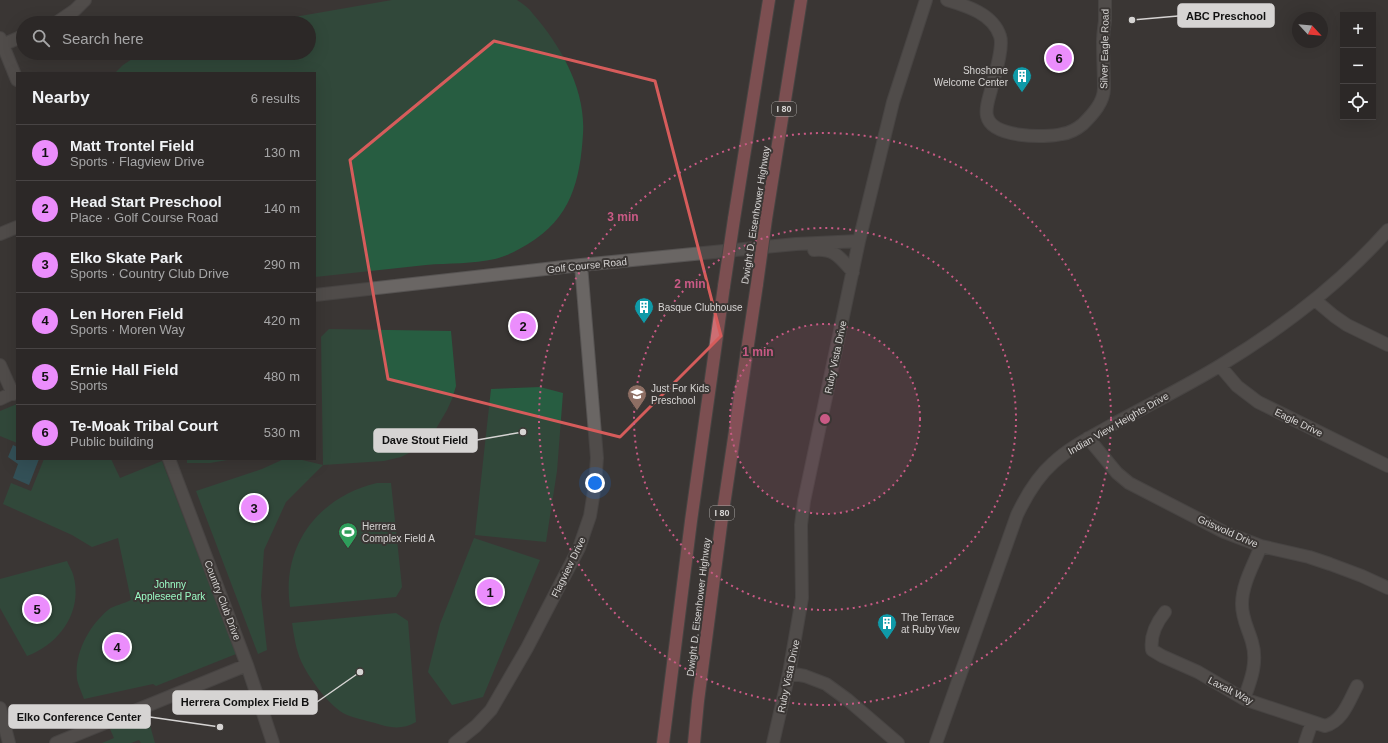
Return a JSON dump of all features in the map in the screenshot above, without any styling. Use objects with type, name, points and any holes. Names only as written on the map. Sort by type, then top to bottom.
[{"type":"highway","name":"Dwight D. Eisenhower Highway","points":[[663,743],[690,521],[734,219],[770,0]]},
{"type":"highway","name":"Dwight D. Eisenhower Highway","points":[[694,743],[721,525],[766,219],[801,0]]},
{"type":"street","points":[[66,16],[85,0]]},
{"type":"street","name":"Ruby Vista Drive","points":[[773,743],[789,674],[802,598],[801,525],[804,502],[859,241],[893,102],[926,0]]},
{"type":"street","name":"Silver Eagle Road","points":[[947,0],[964,5],[982,14],[996,28],[1000,36],[1001,47],[987,105],[987,117],[990,122],[999,130],[1014,134],[1048,136],[1062,134],[1078,129],[1100,104],[1104,92],[1103,42],[1105,0]]},
{"type":"street","points":[[16,38],[1,43],[16,78]]},
{"type":"street","points":[[0,234],[16,227]]},
{"type":"street","name":"Indian View Heights Drive","points":[[936,743],[1017,515],[1035,484],[1052,464],[1062,455],[1088,438],[1220,366],[1274,330],[1315,300],[1362,258],[1388,230]]},
{"type":"street","name":"Golf Course Road","points":[[316,295],[581,265],[773,246],[859,241]]},
{"type":"street","points":[[773,246],[831,251],[853,272]]},
{"type":"street","name":"Flagview Drive","points":[[455,743],[476,726],[491,710],[527,648],[579,548],[590,516],[596,485],[597,458],[581,265]]},
{"type":"street","points":[[1315,300],[1347,325],[1388,345]]},
{"type":"street","points":[[0,365],[15,393],[0,399]]},
{"type":"street","name":"Eagle Drive","points":[[1220,366],[1236,386],[1258,402],[1388,466]]},
{"type":"street","name":"Griswold Drive","points":[[1088,438],[1117,473],[1129,483],[1224,532],[1261,546],[1308,557],[1330,564],[1388,588]]},
{"type":"street","name":"Country Club Drive","points":[[169,460],[247,665],[274,743]]},
{"type":"street","points":[[1244,699],[1254,670],[1254,657],[1252,643],[1242,618],[1242,602],[1245,587],[1261,546]]},
{"type":"street","name":"Laxalt Way","points":[[1165,612],[1155,628],[1151,644],[1152,650],[1198,672],[1244,699],[1325,726],[1333,724],[1339,719],[1357,686]]},
{"type":"street","points":[[56,743],[247,665]]},
{"type":"street","points":[[789,674],[805,676],[826,684],[848,700],[898,743]]},
{"type":"street","points":[[0,708],[9,743]]},
{"type":"street","points":[[1304,743],[1312,722]]},
{"type":"highlighted area","points":[[494,41],[655,81],[721,336],[620,437],[388,379],[350,160]]},
{"type":"green space","points":[[392,0],[517,0],[524,5],[530,10],[562,54],[576,85],[580,101],[583,118],[582,151],[576,183],[564,210],[543,234],[516,251],[495,259],[478,262],[426,265],[316,277],[316,72],[116,72],[130,60],[316,60],[316,16],[300,16]]},
{"type":"green space","points":[[329,329],[451,331],[456,386],[447,410],[430,439],[417,449],[401,457],[384,461],[323,465],[321,337]]},
{"type":"green space","points":[[540,387],[563,393],[557,471],[546,542],[475,535],[491,389]]},
{"type":"green space","points":[[16,404],[16,443],[0,436],[0,411]]},
{"type":"green space","name":"Johnny Appleseed Park","points":[[44,460],[111,460],[120,478],[162,461],[236,654],[156,686],[153,684],[84,699],[77,679],[77,669],[80,650],[84,641],[101,616],[113,607],[131,600],[118,538],[92,547],[72,535],[3,504],[11,483],[31,491]]},
{"type":"green space","points":[[187,460],[227,460],[210,463],[187,463]]},
{"type":"green space","points":[[282,460],[302,460],[323,465],[286,502],[264,550],[261,596],[267,650],[258,654],[196,491],[262,469]]},
{"type":"green space","name":"Herrera Complex Field A","points":[[377,483],[391,483],[402,587],[396,597],[290,607],[289,585],[292,564],[298,545],[308,527],[321,512],[337,500],[356,490]]},
{"type":"green space","points":[[474,538],[540,560],[483,697],[452,705],[428,672],[440,624]]},
{"type":"green space","points":[[67,561],[72,571],[76,591],[75,603],[71,615],[66,626],[49,644],[39,651],[27,656],[0,608],[0,579]]},
{"type":"green space","points":[[396,613],[408,621],[416,722],[411,725],[401,727],[386,726],[350,716],[337,709],[325,697],[301,661],[296,647],[292,623]]},
{"type":"green space","points":[[147,715],[155,743],[141,743],[139,740],[131,743],[102,743],[114,738],[110,729]]},
{"type":"water","points":[[13,445],[16,446],[16,460],[39,460],[29,485],[13,478],[18,464],[8,457]]},
{"type":"place","name":"ABC Preschool","points":[[1132,20]]},
{"type":"place","name":"Te-Moak Tribal Court","points":[[1059,58]]},
{"type":"place","name":"Shoshone Welcome Center","points":[[1022,93]]},
{"type":"place","name":"Basque Clubhouse","points":[[644,324]]},
{"type":"place","name":"Head Start Preschool","points":[[523,326]]},
{"type":"place","name":"Just For Kids Preschool","points":[[637,411]]},
{"type":"place","name":"Dave Stout Field","points":[[523,432]]},
{"type":"place","name":"Elko Skate Park","points":[[254,508]]},
{"type":"place","name":"Herrera Complex Field A","points":[[348,549]]},
{"type":"place","name":"Matt Trontel Field","points":[[490,592]]},
{"type":"place","name":"Ernie Hall Field","points":[[37,609]]},
{"type":"place","name":"The Terrace at Ruby View","points":[[887,640]]},
{"type":"place","name":"Len Horen Field","points":[[117,647]]},
{"type":"place","name":"Herrera Complex Field B","points":[[360,672]]},
{"type":"place","name":"Elko Conference Center","points":[[220,727]]}]
